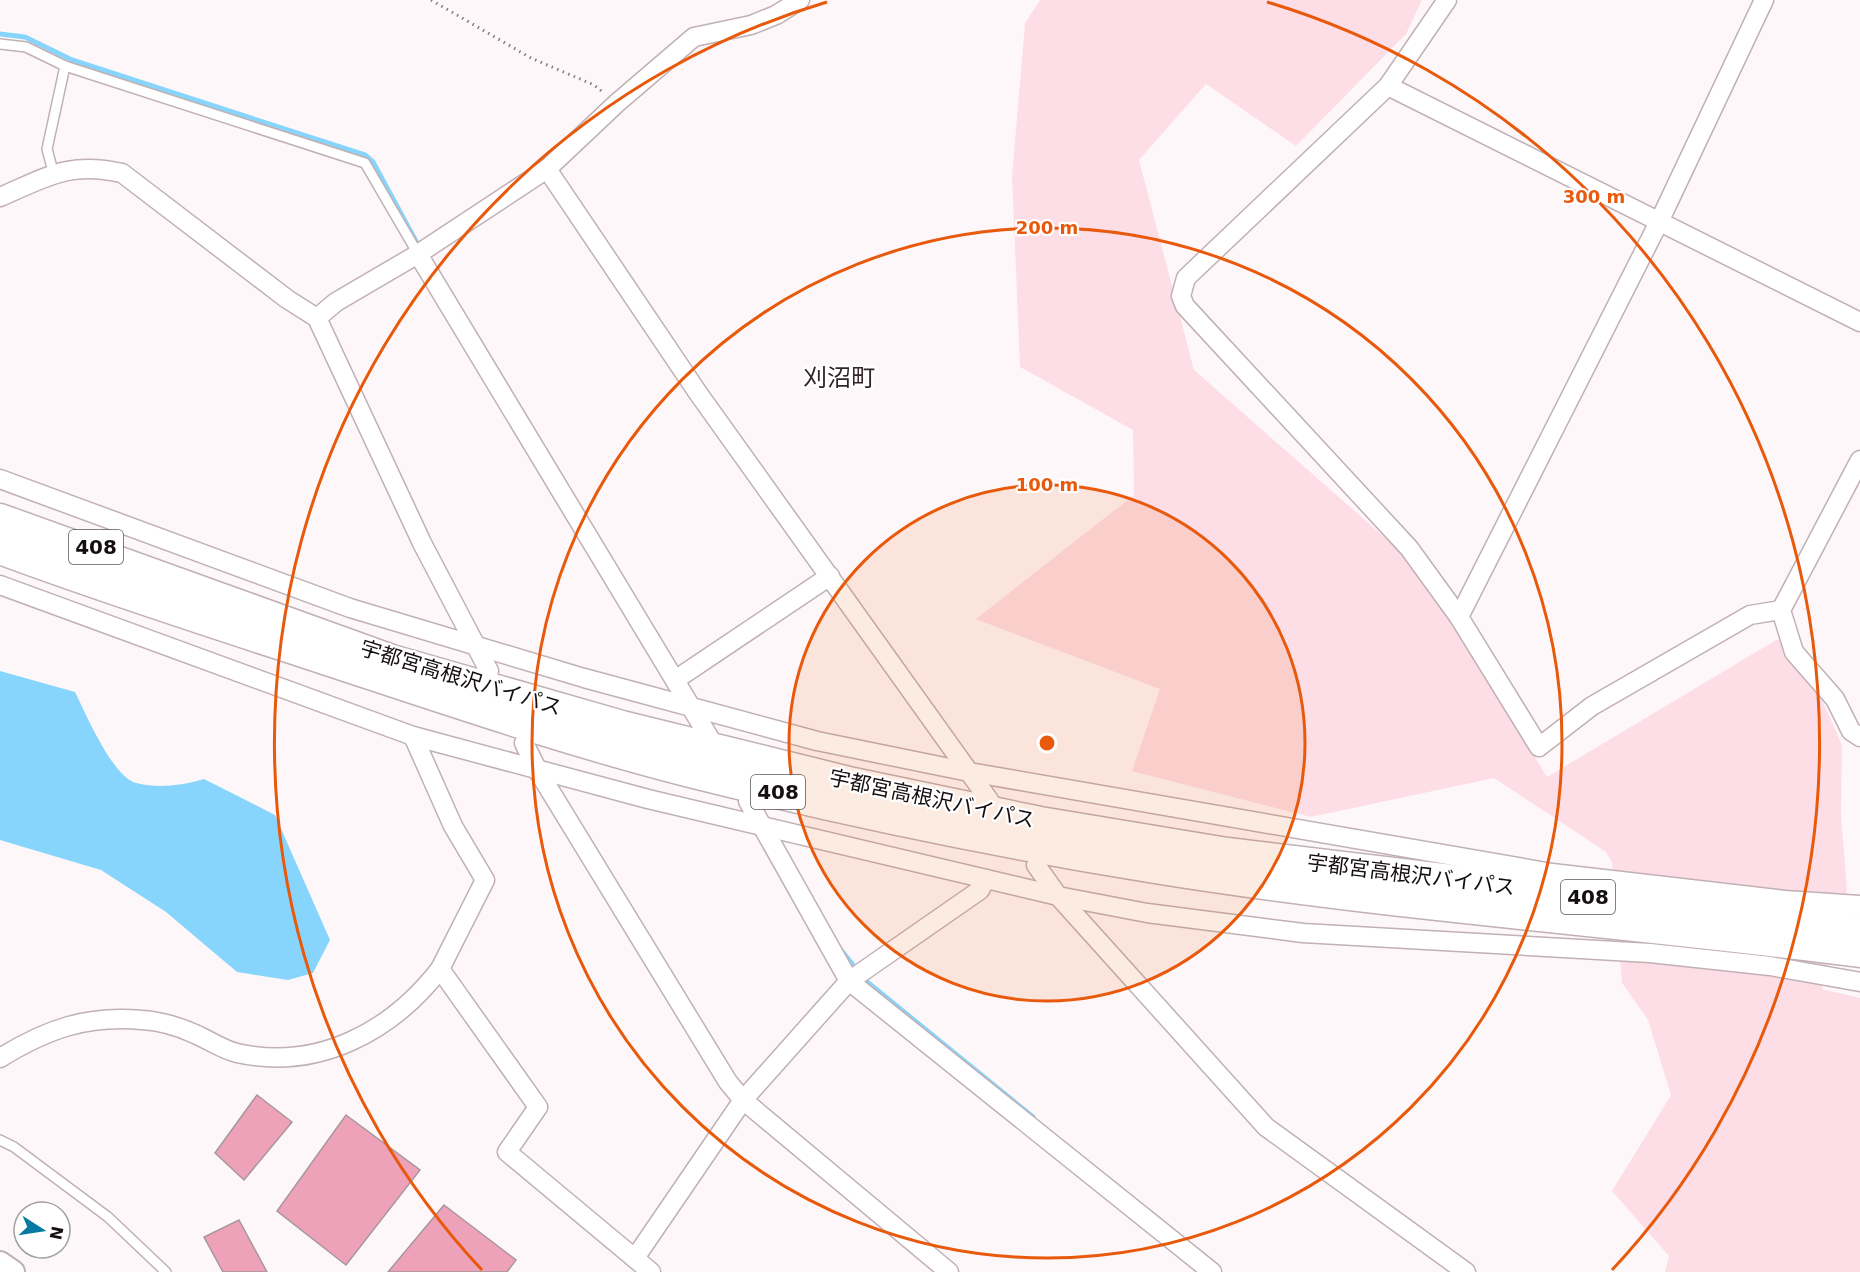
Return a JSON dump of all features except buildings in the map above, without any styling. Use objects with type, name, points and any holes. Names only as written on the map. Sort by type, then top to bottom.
[{"type":"highway","name":"408","points":[[0,505],[192,588]]},
{"type":"highway","name":"宇都宮高根沢バイパス","points":[[0,519],[392,660],[621,726],[853,783],[1124,838],[1278,860],[1860,929]]},
{"type":"highway","name":"宇都宮高根沢バイパス","points":[[0,551],[565,736],[693,772],[981,837],[1158,868],[1388,901],[1746,937],[1860,952]]},
{"type":"street","points":[[318,318],[336,302],[418,254],[547,169],[617,103],[694,37],[751,25],[776,15],[800,0]]},
{"type":"street","points":[[1447,0],[1388,86],[1193,270],[1182,286],[1180,296],[1185,306],[1409,548],[1459,617],[1539,747],[1592,706],[1750,615],[1781,610]]},
{"type":"street","points":[[1459,617],[1659,222],[1764,0]]},
{"type":"street","points":[[1388,86],[1860,322]]},
{"type":"street","points":[[0,197],[70,169],[99,168],[122,173],[287,299],[318,318],[422,543],[489,671]]},
{"type":"street","points":[[547,169],[698,393],[990,800]]},
{"type":"street","points":[[418,254],[709,737]]},
{"type":"street","points":[[1860,460],[1781,610],[1794,652],[1835,699],[1851,731],[1860,737]]},
{"type":"street","points":[[0,479],[350,608],[691,708],[817,741],[969,772],[1552,873],[1785,900],[1860,905]]},
{"type":"street","points":[[675,680],[830,576]]},
{"type":"street","points":[[0,585],[413,736],[538,771],[1058,896],[1147,913],[1303,933],[1650,953],[1770,966],[1860,982]]},
{"type":"street","points":[[0,1058],[56,1028],[98,1018],[145,1020],[192,1032],[235,1052],[278,1058],[319,1052],[355,1040],[392,1019],[440,969],[485,880],[453,826],[413,736]]},
{"type":"street","points":[[524,743],[538,771],[728,1082],[743,1100],[949,1272]]},
{"type":"street","points":[[748,801],[849,981],[1212,1272]]},
{"type":"street","points":[[1036,865],[1058,896],[1266,1127],[1466,1272]]},
{"type":"street","points":[[635,1258],[743,1100],[849,981],[980,890],[986,879]]},
{"type":"street","points":[[440,969],[538,1107],[507,1152],[651,1272]]},
{"type":"street","points":[[0,1263],[13,1272]]},
{"type":"lane","points":[[0,44],[26,47],[65,66],[365,163],[418,254]]},
{"type":"lane","points":[[54,175],[47,149],[65,66]]},
{"type":"lane","points":[[0,1140],[22,1153],[108,1217],[166,1272]]},
{"type":"path","points":[[431,0],[531,58],[594,85],[617,103]]},
{"type":"shaded area","points":[[1040,0],[1422,0],[1406,34],[1296,146],[1206,84],[1139,160],[1194,370],[1422,570],[1547,777],[1776,640],[1795,639],[1842,745],[1841,816],[1847,890],[1822,989],[1860,998],[1860,1272],[1665,1272],[1669,1256],[1612,1191],[1671,1095],[1648,1020],[1622,983],[1612,862],[1606,852],[1494,778],[1311,817],[1132,771],[1160,689],[976,619],[1134,495],[1133,430],[1020,367],[1012,177],[1025,23]]},
{"type":"water","points":[[0,671],[75,692],[109,757],[127,778],[136,783],[171,786],[204,779],[275,815],[330,940],[313,973],[288,980],[237,972],[166,912],[101,870],[0,840]]},
{"type":"waterway","points":[[0,34],[25,37],[72,60],[365,155],[373,162],[418,245]]},
{"type":"waterway","points":[[841,950],[866,981],[1033,1117]]},
{"type":"district","name":"刈沼町","points":[[839,378]]}]
